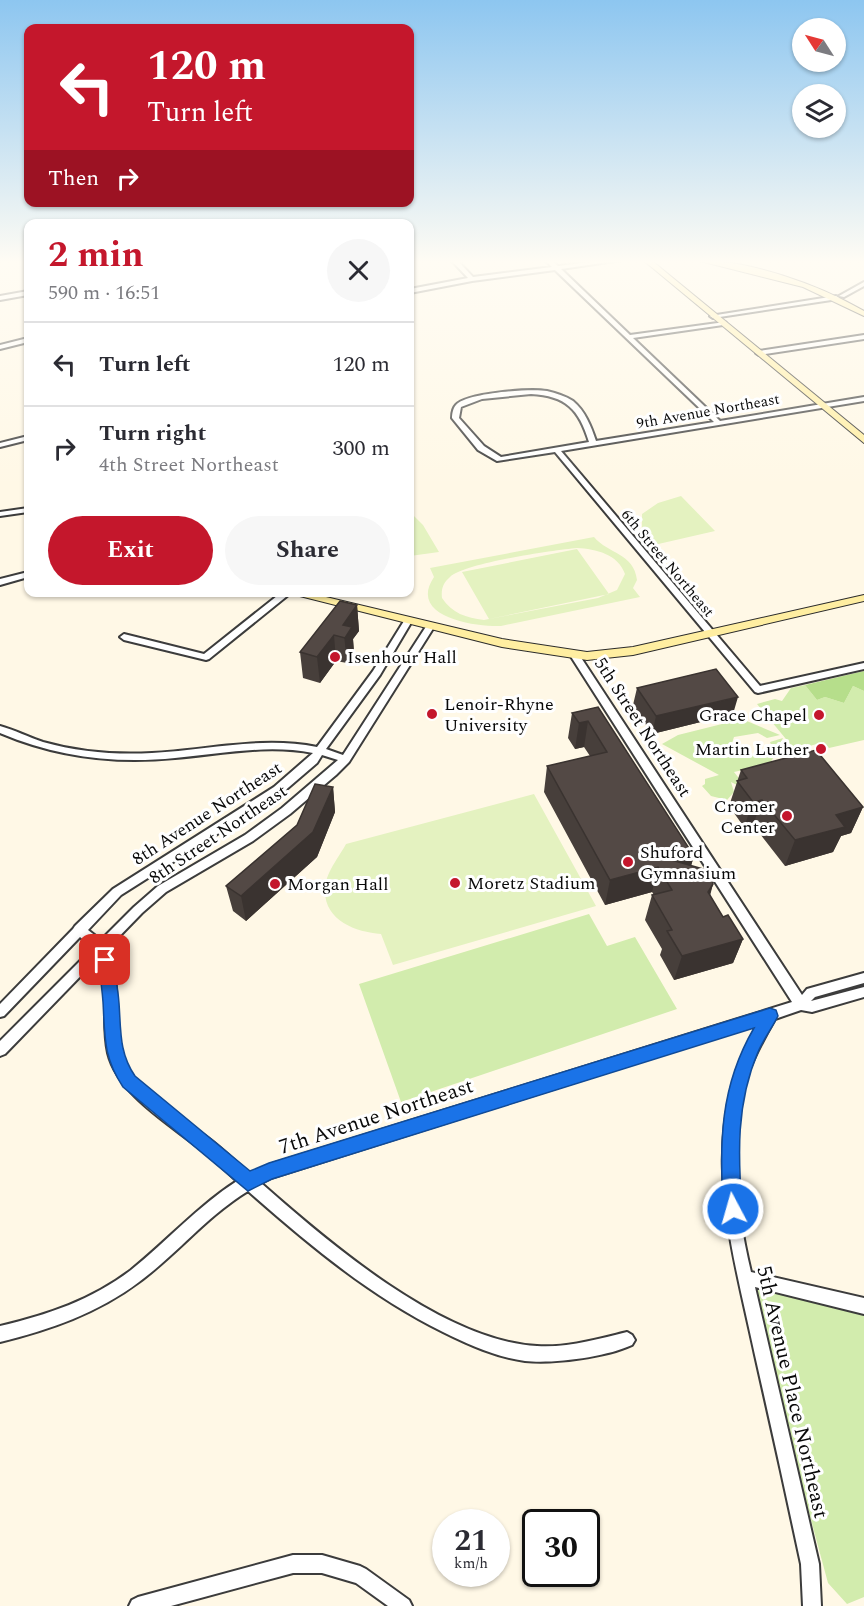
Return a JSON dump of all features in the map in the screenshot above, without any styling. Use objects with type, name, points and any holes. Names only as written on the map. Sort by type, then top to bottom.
[{"type":"main road","points":[[737,335],[864,440]]},
{"type":"main road","name":"5th Street Northeast","points":[[310,597],[430,627],[575,655]]},
{"type":"main road","points":[[575,655],[633,651],[864,598]]},
{"type":"street","points":[[625,335],[719,423]]},
{"type":"street","points":[[628,338],[647,335]]},
{"type":"street","points":[[759,353],[864,337]]},
{"type":"street","points":[[0,346],[24,341]]},
{"type":"street","name":"9th Avenue Northeast","points":[[593,444],[591,434],[579,412],[568,401],[550,392],[467,400],[458,406],[455,418],[481,448],[500,459],[558,452],[593,444],[864,399]]},
{"type":"street","points":[[0,445],[24,439]]},
{"type":"street","name":"6th Street Northeast","points":[[558,452],[758,690],[864,666]]},
{"type":"street","points":[[0,514],[24,511]]},
{"type":"street","points":[[0,582],[24,576]]},
{"type":"street","points":[[124,637],[206,657],[283,597]]},
{"type":"street","name":"8th Avenue Northeast","points":[[0,1012],[117,892],[279,790],[322,750],[377,673],[408,621]]},
{"type":"street","name":"8th Street Northeast","points":[[0,1050],[138,910],[162,889],[258,831],[311,791],[345,759],[430,627]]},
{"type":"street","name":"5th Street Northeast","points":[[575,655],[801,1005]]},
{"type":"street","points":[[0,729],[38,744],[102,756],[174,755],[276,744],[322,750],[345,759]]},
{"type":"street","points":[[79,929],[102,948],[110,987],[112,1044],[121,1070],[129,1082],[327,1251],[372,1283],[468,1338],[491,1346],[538,1354],[562,1353],[627,1340]]},
{"type":"street","name":"7th Avenue Northeast","points":[[801,1005],[811,993],[864,978]]},
{"type":"street","name":"7th Avenue Northeast","points":[[0,1334],[70,1313],[118,1288],[248,1182],[269,1172],[801,1005],[812,1007],[864,992]]},
{"type":"street","name":"5th Avenue Place Northeast","points":[[770,1016],[744,1064],[731,1121],[730,1182],[746,1278],[810,1564],[812,1606]]},
{"type":"street","points":[[746,1278],[864,1306]]},
{"type":"street","points":[[138,1606],[292,1564],[322,1564],[360,1575],[403,1606]]},
{"type":"green space","points":[[681,496],[715,531],[654,545],[642,530],[642,514],[658,503]]},
{"type":"green space","points":[[414,516],[423,525],[439,552],[414,555]]},
{"type":"green space","points":[[594,537],[631,564],[637,580],[633,588],[640,597],[501,626],[490,626],[448,617],[437,610],[430,602],[428,591],[434,577],[430,568]],"holes":[[[584,549],[606,554],[622,567],[625,574],[617,590],[598,598],[484,620],[460,614],[442,598],[443,586],[448,579],[473,567],[531,554]]]},
{"type":"green space","points":[[577,549],[609,594],[489,619],[462,572]]},
{"type":"green space","points":[[864,671],[864,691],[853,686],[844,703],[825,697],[817,700],[805,685]]},
{"type":"green space","points":[[805,685],[817,700],[825,697],[844,703],[853,686],[864,691],[864,740],[829,748],[824,742],[795,750],[757,704],[775,699],[782,701],[791,688]]},
{"type":"green space","points":[[742,719],[780,735],[767,738],[758,733],[734,737],[731,746],[736,754],[751,756],[760,754],[772,747],[770,742],[783,738],[770,764],[734,772],[749,791],[731,782],[734,792],[727,800],[711,796],[702,786],[705,784],[705,779],[719,775],[662,744],[678,735]]},
{"type":"green space","name":"Moretz Stadium","points":[[534,794],[596,906],[393,965],[381,934],[352,927],[336,917],[330,910],[326,901],[325,885],[329,873],[346,844]]},
{"type":"green space","points":[[589,914],[607,946],[635,937],[677,1009],[401,1102],[359,984]]},
{"type":"green space","points":[[748,1286],[864,1313],[864,1597],[847,1604],[828,1583]]},
{"type":"building","points":[[340,601],[357,605],[343,625],[352,627],[345,638],[334,635],[317,657],[300,652]]},
{"type":"building","points":[[716,669],[738,697],[656,716],[637,688]]},
{"type":"building","points":[[598,707],[694,856],[675,861],[703,869],[711,875],[713,884],[708,892],[723,917],[728,915],[743,939],[682,956],[667,931],[672,930],[652,895],[672,890],[658,867],[610,880],[547,766],[607,752],[588,721],[579,723],[572,713]]},
{"type":"building","points":[[816,750],[863,807],[836,815],[845,827],[795,840],[762,800],[753,802],[737,781],[747,778],[741,770]]},
{"type":"building","points":[[315,784],[333,787],[313,832],[241,896],[226,886],[297,825]]},
{"type":"place","name":"Isenhour Hall","points":[[335,657]]},
{"type":"place","name":"Lenoir-Rhyne University","points":[[432,714]]},
{"type":"place","name":"Grace Chapel","points":[[819,715]]},
{"type":"place","name":"Martin Luther","points":[[821,749]]},
{"type":"place","name":"Cromer Center","points":[[787,816]]},
{"type":"place","name":"Shuford Gymnasium","points":[[628,862]]},
{"type":"place","name":"Moretz Stadium","points":[[455,883]]},
{"type":"place","name":"Morgan Hall","points":[[275,884]]},
{"type":"route","points":[[105,960],[110,987],[112,1044],[121,1070],[129,1082],[248,1182],[269,1172],[340,1149],[682,1041],[770,1016],[750,1049],[735,1098],[729,1144],[733,1209]]}]
